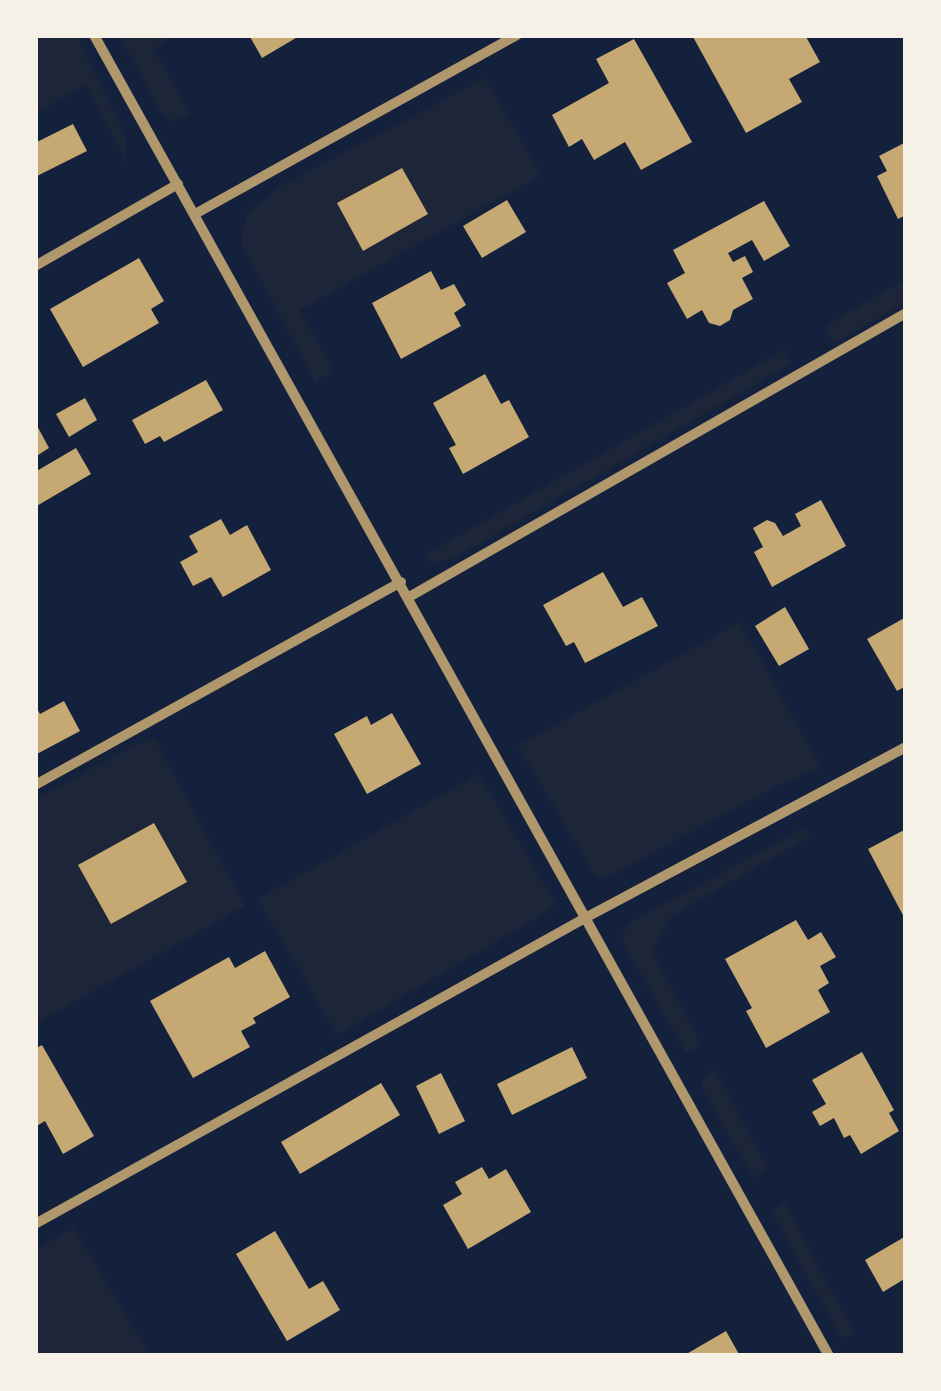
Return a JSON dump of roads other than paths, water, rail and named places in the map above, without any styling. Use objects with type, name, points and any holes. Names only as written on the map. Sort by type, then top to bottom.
[{"type":"street","points":[[94,35],[410,597],[828,1356]]},
{"type":"street","points":[[195,214],[517,35]]},
{"type":"street","points":[[35,266],[178,184]]},
{"type":"street","points":[[410,597],[906,314]]},
{"type":"street","points":[[35,785],[401,582]]},
{"type":"street","points":[[35,1224],[586,917],[906,747]]}]
